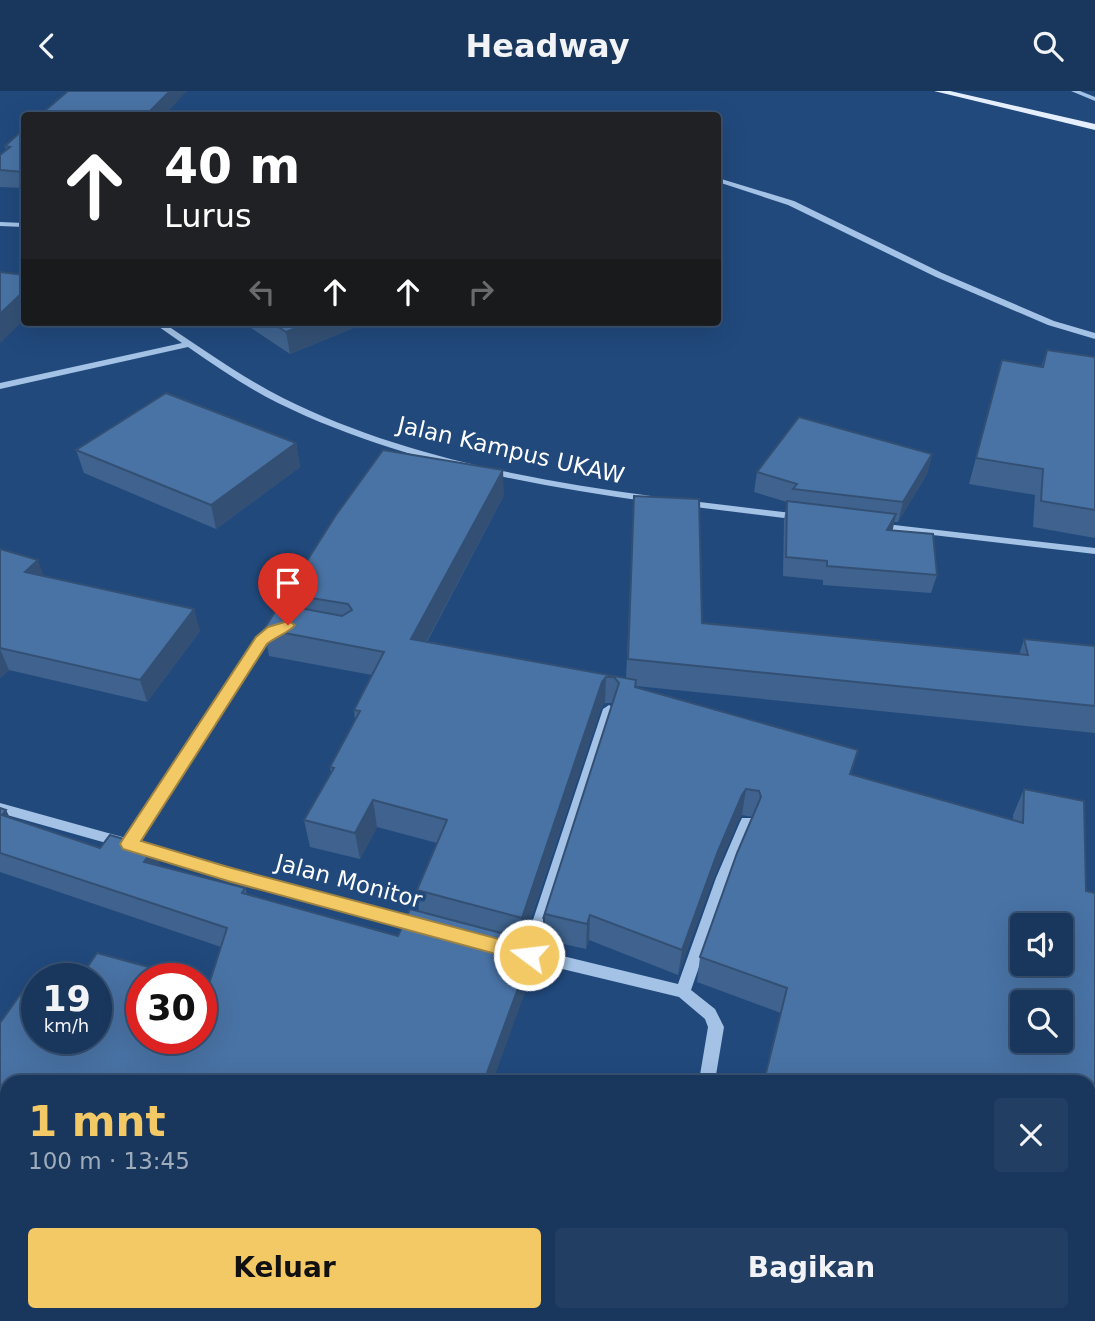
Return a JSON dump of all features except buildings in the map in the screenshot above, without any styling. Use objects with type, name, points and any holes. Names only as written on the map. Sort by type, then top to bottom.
[{"type":"main road","points":[[938,91],[1095,127]]},
{"type":"street","points":[[1074,91],[1095,99]]},
{"type":"street","points":[[721,181],[791,203],[939,275],[1051,323],[1095,336]]},
{"type":"street","points":[[0,224],[21,225]]},
{"type":"street","points":[[0,386],[190,344]]},
{"type":"street","points":[[129,844],[262,640],[274,630],[288,625]]},
{"type":"street","points":[[529,955],[609,709]]},
{"type":"street","name":"Jalan Monitor","points":[[0,808],[228,874],[438,930]]},
{"type":"street","points":[[683,992],[723,878],[747,822]]},
{"type":"street","points":[[503,948],[683,992],[709,1014],[716,1027],[708,1075]]},
{"type":"lane","name":"Jalan Kampus UKAW","points":[[162,326],[282,401],[356,431],[426,455],[611,494],[661,500]]},
{"type":"lane","points":[[673,502],[807,517]]},
{"type":"lane","points":[[862,524],[1095,551]]},
{"type":"route","points":[[288,625],[274,630],[262,640],[129,844],[228,874],[529,955]]}]
